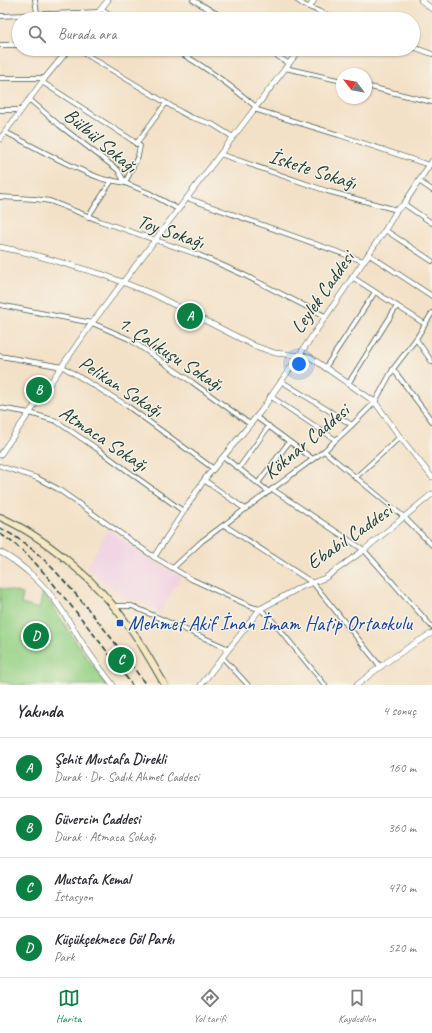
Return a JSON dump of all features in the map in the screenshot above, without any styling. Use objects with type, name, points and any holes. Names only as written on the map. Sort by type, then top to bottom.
[{"type":"main road","points":[[0,517],[43,541],[80,572],[103,594],[128,624],[165,685]]},
{"type":"street","points":[[35,0],[37,12]]},
{"type":"street","points":[[100,10],[108,0]]},
{"type":"street","points":[[193,0],[214,12]]},
{"type":"street","points":[[297,0],[317,12]]},
{"type":"street","points":[[310,8],[314,0]]},
{"type":"street","points":[[421,0],[431,5]]},
{"type":"street","points":[[68,12],[100,10],[104,12]]},
{"type":"street","points":[[0,16],[12,15]]},
{"type":"street","points":[[0,45],[12,45]]},
{"type":"street","points":[[420,50],[432,54]]},
{"type":"street","points":[[0,139],[43,80],[63,56]]},
{"type":"street","points":[[89,56],[190,117],[212,124],[233,137]]},
{"type":"street","points":[[187,56],[221,78],[256,108],[431,163]]},
{"type":"street","points":[[275,56],[287,66],[336,79]]},
{"type":"street","points":[[0,455],[63,367],[92,323],[295,56]]},
{"type":"street","points":[[0,78],[43,80],[140,146],[138,156],[125,183],[105,180],[5,132]]},
{"type":"street","points":[[372,87],[432,102]]},
{"type":"street","name":"Bülbül Sokağı","points":[[29,99],[59,125],[118,170],[125,183],[149,193],[178,209]]},
{"type":"street","points":[[136,144],[166,103]]},
{"type":"street","points":[[0,110],[21,110]]},
{"type":"street","name":"İskete Sokağı","points":[[220,154],[327,191],[397,210]]},
{"type":"street","name":"Leylek Caddesi","points":[[154,557],[204,480],[256,417],[397,210],[404,204],[431,163]]},
{"type":"street","points":[[88,216],[112,180]]},
{"type":"street","points":[[418,181],[432,190]]},
{"type":"street","name":"Toy Sokağı","points":[[0,197],[50,201],[154,241],[199,255],[244,275],[325,316]]},
{"type":"street","points":[[187,198],[363,260]]},
{"type":"street","points":[[404,204],[432,223]]},
{"type":"street","points":[[384,230],[432,261]]},
{"type":"street","points":[[0,247],[28,253],[104,275],[153,294],[255,346],[275,353],[310,357],[375,402],[400,437],[430,469],[432,477]]},
{"type":"street","points":[[368,254],[432,296]]},
{"type":"street","points":[[352,277],[425,324]]},
{"type":"street","points":[[326,368],[375,292]]},
{"type":"street","name":"1. Çalıkuşu Sokağı","points":[[0,305],[92,323],[129,339],[250,424]]},
{"type":"street","points":[[348,384],[397,306]]},
{"type":"street","name":"Köknar Caddesi","points":[[173,568],[202,541],[324,451],[352,425],[375,402],[393,370],[416,339],[432,313]]},
{"type":"street","points":[[416,339],[432,362]]},
{"type":"street","name":"Pelikan Sokağı","points":[[0,356],[63,367],[126,405],[214,468]]},
{"type":"street","points":[[393,370],[432,421]]},
{"type":"street","points":[[281,381],[352,425]]},
{"type":"street","points":[[270,396],[336,440]]},
{"type":"street","name":"Atmaca Sokağı","points":[[0,408],[30,413],[56,421],[184,511]]},
{"type":"street","points":[[256,417],[313,459]]},
{"type":"street","points":[[239,468],[268,426]]},
{"type":"street","points":[[355,478],[400,437]]},
{"type":"street","points":[[258,483],[289,442]]},
{"type":"street","points":[[324,451],[404,517],[432,545]]},
{"type":"street","points":[[224,456],[258,483],[364,550],[432,627]]},
{"type":"street","points":[[0,466],[37,478],[58,489],[154,557],[191,579],[252,607],[260,609],[272,619],[325,685]]},
{"type":"street","points":[[204,480],[245,509]]},
{"type":"street","name":"Ebabil Caddesi","points":[[201,685],[260,609],[325,578],[364,550],[432,494]]},
{"type":"street","points":[[224,525],[312,583],[380,666]]},
{"type":"street","points":[[0,552],[15,561],[27,571],[50,594],[88,652],[113,685]]},
{"type":"street","points":[[113,606],[132,606],[229,649]]},
{"type":"street","points":[[357,685],[380,666],[432,633]]},
{"type":"street","points":[[223,658],[248,685]]},
{"type":"shaded area","points":[[108,529],[151,560],[181,577],[160,613],[138,601],[124,598],[87,567]]},
{"type":"green space","points":[[0,588],[23,594],[21,604],[39,609],[43,592],[85,655],[108,685],[12,685],[0,680]]},
{"type":"railway","points":[[0,528],[24,543],[55,571],[99,623],[146,685]]},
{"type":"railway","points":[[0,534],[18,547],[42,570],[90,629],[132,685]]},
{"type":"place","name":"Şehit Mustafa Direkli","points":[[190,316]]},
{"type":"place","name":"Güvercin Caddesi","points":[[39,390]]},
{"type":"place","name":"Mehmet Akif İnan İmam Hatip Ortaokulu","points":[[120,623]]},
{"type":"place","name":"Küçükçekmece Göl Parkı","points":[[36,636]]},
{"type":"place","name":"Mustafa Kemal","points":[[121,660]]}]
